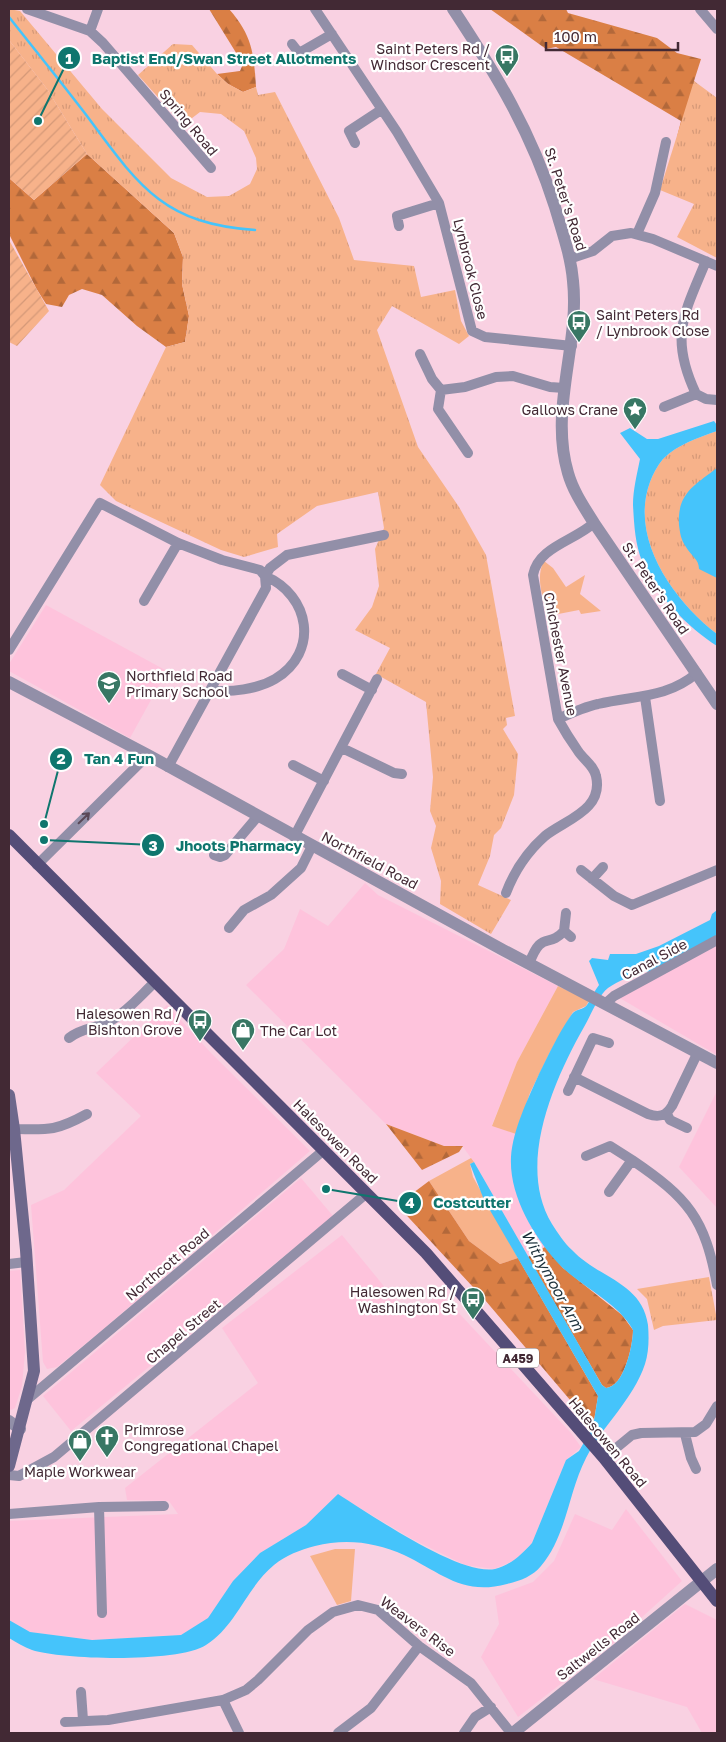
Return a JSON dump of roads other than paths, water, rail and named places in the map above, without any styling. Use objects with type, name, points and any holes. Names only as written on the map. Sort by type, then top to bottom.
[{"type":"main road","name":"Halesowen Road","points":[[9,836],[367,1193],[457,1286],[601,1455],[717,1602]]},
{"type":"main road","points":[[9,1096],[14,1129],[34,1371],[9,1466]]},
{"type":"street","name":"Spring Road","points":[[27,9],[90,31],[103,42],[210,168]]},
{"type":"street","points":[[90,31],[98,9]]},
{"type":"street","name":"Lynbrook Close","points":[[315,9],[440,203],[448,230],[469,325],[475,334],[485,337],[572,346]]},
{"type":"street","name":"St. Peter's Road","points":[[453,9],[487,60],[519,115],[547,180],[569,259],[576,308],[572,346],[564,388],[562,431],[568,472],[576,494],[717,704]]},
{"type":"street","points":[[700,9],[716,25]]},
{"type":"street","points":[[292,44],[299,53],[332,34]]},
{"type":"street","points":[[355,143],[349,131],[381,110]]},
{"type":"street","points":[[637,234],[655,193],[666,142]]},
{"type":"street","points":[[399,226],[397,216],[440,203]]},
{"type":"street","points":[[569,259],[593,251],[612,236],[622,233],[637,234],[717,266]]},
{"type":"street","points":[[706,261],[687,304],[681,335],[686,372],[696,394],[706,399],[717,400]]},
{"type":"street","points":[[420,354],[432,379],[440,390],[438,409],[468,454]]},
{"type":"street","points":[[440,390],[465,387],[496,377],[513,376],[550,387],[564,388]]},
{"type":"street","points":[[664,407],[696,394]]},
{"type":"street","points":[[9,650],[100,503],[178,543],[222,560],[260,570],[265,576],[279,582],[299,607],[303,616],[304,636],[298,656],[282,673],[266,683],[229,690],[210,690]]},
{"type":"street","name":"Chichester Avenue","points":[[506,893],[514,874],[532,850],[546,836],[588,808],[597,791],[594,770],[579,752],[558,719],[535,594],[534,570],[541,556],[577,536],[594,523]]},
{"type":"street","points":[[168,767],[266,588],[265,576],[270,568],[287,555],[384,535]]},
{"type":"street","points":[[144,601],[178,543]]},
{"type":"street","points":[[558,719],[598,704],[645,697],[673,689],[697,673]]},
{"type":"street","points":[[342,674],[372,690]]},
{"type":"street","points":[[294,837],[377,680]]},
{"type":"street","name":"Northfield Road","points":[[9,682],[529,964],[582,990],[697,1054],[717,1062]]},
{"type":"street","points":[[645,697],[660,801]]},
{"type":"street","points":[[342,748],[394,773],[402,774]]},
{"type":"street","points":[[37,865],[148,756]]},
{"type":"street","points":[[294,765],[324,781]]},
{"type":"street","points":[[214,855],[220,857],[225,855],[258,816]]},
{"type":"street","points":[[229,928],[244,910],[271,895],[296,874],[312,846]]},
{"type":"street","points":[[592,879],[603,867]]},
{"type":"street","points":[[581,870],[614,896],[632,906],[717,870]]},
{"type":"street","points":[[529,964],[536,947],[544,940],[568,934],[566,914]]},
{"type":"street","name":"Canal Side","points":[[606,1003],[717,940]]},
{"type":"street","points":[[69,1038],[79,1030],[94,1028],[112,1020],[130,1007],[154,982]]},
{"type":"street","points":[[568,1091],[593,1038],[609,1043]]},
{"type":"street","points":[[574,1076],[648,1114],[660,1117],[667,1114],[697,1054]]},
{"type":"street","points":[[14,1129],[46,1130],[63,1127],[87,1114]]},
{"type":"street","points":[[667,1114],[670,1120],[687,1128]]},
{"type":"street","points":[[586,1156],[610,1146],[667,1185],[689,1206],[701,1226],[708,1243],[717,1285]]},
{"type":"street","name":"Northcott Road","points":[[28,1399],[324,1150]]},
{"type":"street","points":[[609,1192],[632,1160]]},
{"type":"street","name":"Chapel Street","points":[[9,1475],[19,1476],[54,1457],[367,1193]]},
{"type":"street","points":[[9,1264],[26,1262]]},
{"type":"street","points":[[601,1455],[632,1435],[641,1433],[685,1434],[695,1432],[706,1424],[717,1406]]},
{"type":"street","points":[[9,1421],[20,1429]]},
{"type":"street","points":[[685,1434],[696,1469]]},
{"type":"street","points":[[9,1514],[99,1507],[164,1506]]},
{"type":"street","points":[[99,1507],[102,1613]]},
{"type":"street","name":"Saltwells Road","points":[[512,1733],[717,1569]]},
{"type":"street","name":"Weavers Rise","points":[[65,1722],[108,1720],[223,1700],[246,1690],[308,1630],[339,1610],[358,1605],[378,1610],[420,1646],[471,1683],[512,1733]]},
{"type":"street","points":[[338,1733],[371,1708],[420,1646]]},
{"type":"street","points":[[81,1692],[83,1720]]},
{"type":"street","points":[[223,1700],[239,1733]]},
{"type":"street","points":[[464,1733],[475,1717],[491,1707]]},
{"type":"water","points":[[714,421],[717,425],[717,431],[682,445],[663,459],[651,479],[645,504],[646,525],[651,546],[660,567],[671,586],[685,604],[717,634],[717,646],[695,630],[673,609],[647,573],[638,548],[633,512],[635,482],[640,459],[620,433],[630,428],[647,439],[658,439]]},
{"type":"water","points":[[717,468],[717,578],[699,569],[696,560],[683,542],[680,534],[679,514],[684,497],[695,485]]},
{"type":"water","points":[[717,910],[717,936],[650,972],[644,971],[612,985],[604,991],[561,1072],[543,1123],[538,1150],[538,1176],[542,1201],[552,1224],[566,1244],[582,1259],[618,1282],[637,1299],[644,1311],[649,1339],[645,1364],[640,1377],[626,1401],[601,1434],[586,1458],[556,1541],[550,1554],[538,1570],[526,1578],[512,1583],[491,1587],[477,1587],[453,1581],[404,1555],[382,1547],[371,1544],[338,1542],[309,1548],[283,1558],[256,1584],[225,1628],[206,1645],[192,1651],[147,1657],[94,1658],[32,1650],[9,1638],[9,1620],[30,1632],[92,1640],[181,1635],[208,1618],[233,1581],[260,1553],[306,1525],[338,1494],[415,1542],[438,1554],[479,1569],[495,1569],[506,1565],[516,1559],[532,1543],[566,1460],[579,1451],[593,1427],[598,1396],[484,1200],[470,1164],[474,1162],[602,1385],[606,1388],[612,1386],[618,1381],[626,1364],[633,1330],[608,1302],[566,1271],[539,1240],[518,1200],[511,1171],[512,1146],[530,1094],[558,1036],[573,1012],[587,1005],[599,985],[589,961],[592,958],[608,960],[610,954],[636,954],[659,946],[710,920],[712,914]]},
{"type":"waterway","points":[[9,17],[122,162],[138,181],[156,197],[175,209],[197,219],[223,226],[255,230]]},
{"type":"place","name":"Saint Peters Rd / Windsor Crescent","points":[[507,77]]},
{"type":"place","name":"Baptist End/Swan Street Allotments","points":[[38,121]]},
{"type":"place","name":"Saint Peters Rd / Lynbrook Close","points":[[579,343]]},
{"type":"place","name":"Gallows Crane","points":[[635,430]]},
{"type":"place","name":"Northfield Road Primary School","points":[[109,704]]},
{"type":"place","name":"Tan 4 Fun","points":[[44,824]]},
{"type":"place","name":"Jhoots Pharmacy","points":[[44,840]]},
{"type":"place","name":"Halesowen Rd / Bishton Grove","points":[[200,1042]]},
{"type":"place","name":"The Car Lot","points":[[243,1051]]},
{"type":"place","name":"Costcutter","points":[[326,1189]]},
{"type":"place","name":"Halesowen Rd / Washington St","points":[[473,1320]]},
{"type":"place","name":"Primrose Congregational Chapel","points":[[107,1458]]},
{"type":"place","name":"Maple Workwear","points":[[80,1462]]},
{"type":"water label","name":"Withymoor Arm","points":[[553,1280]]}]
